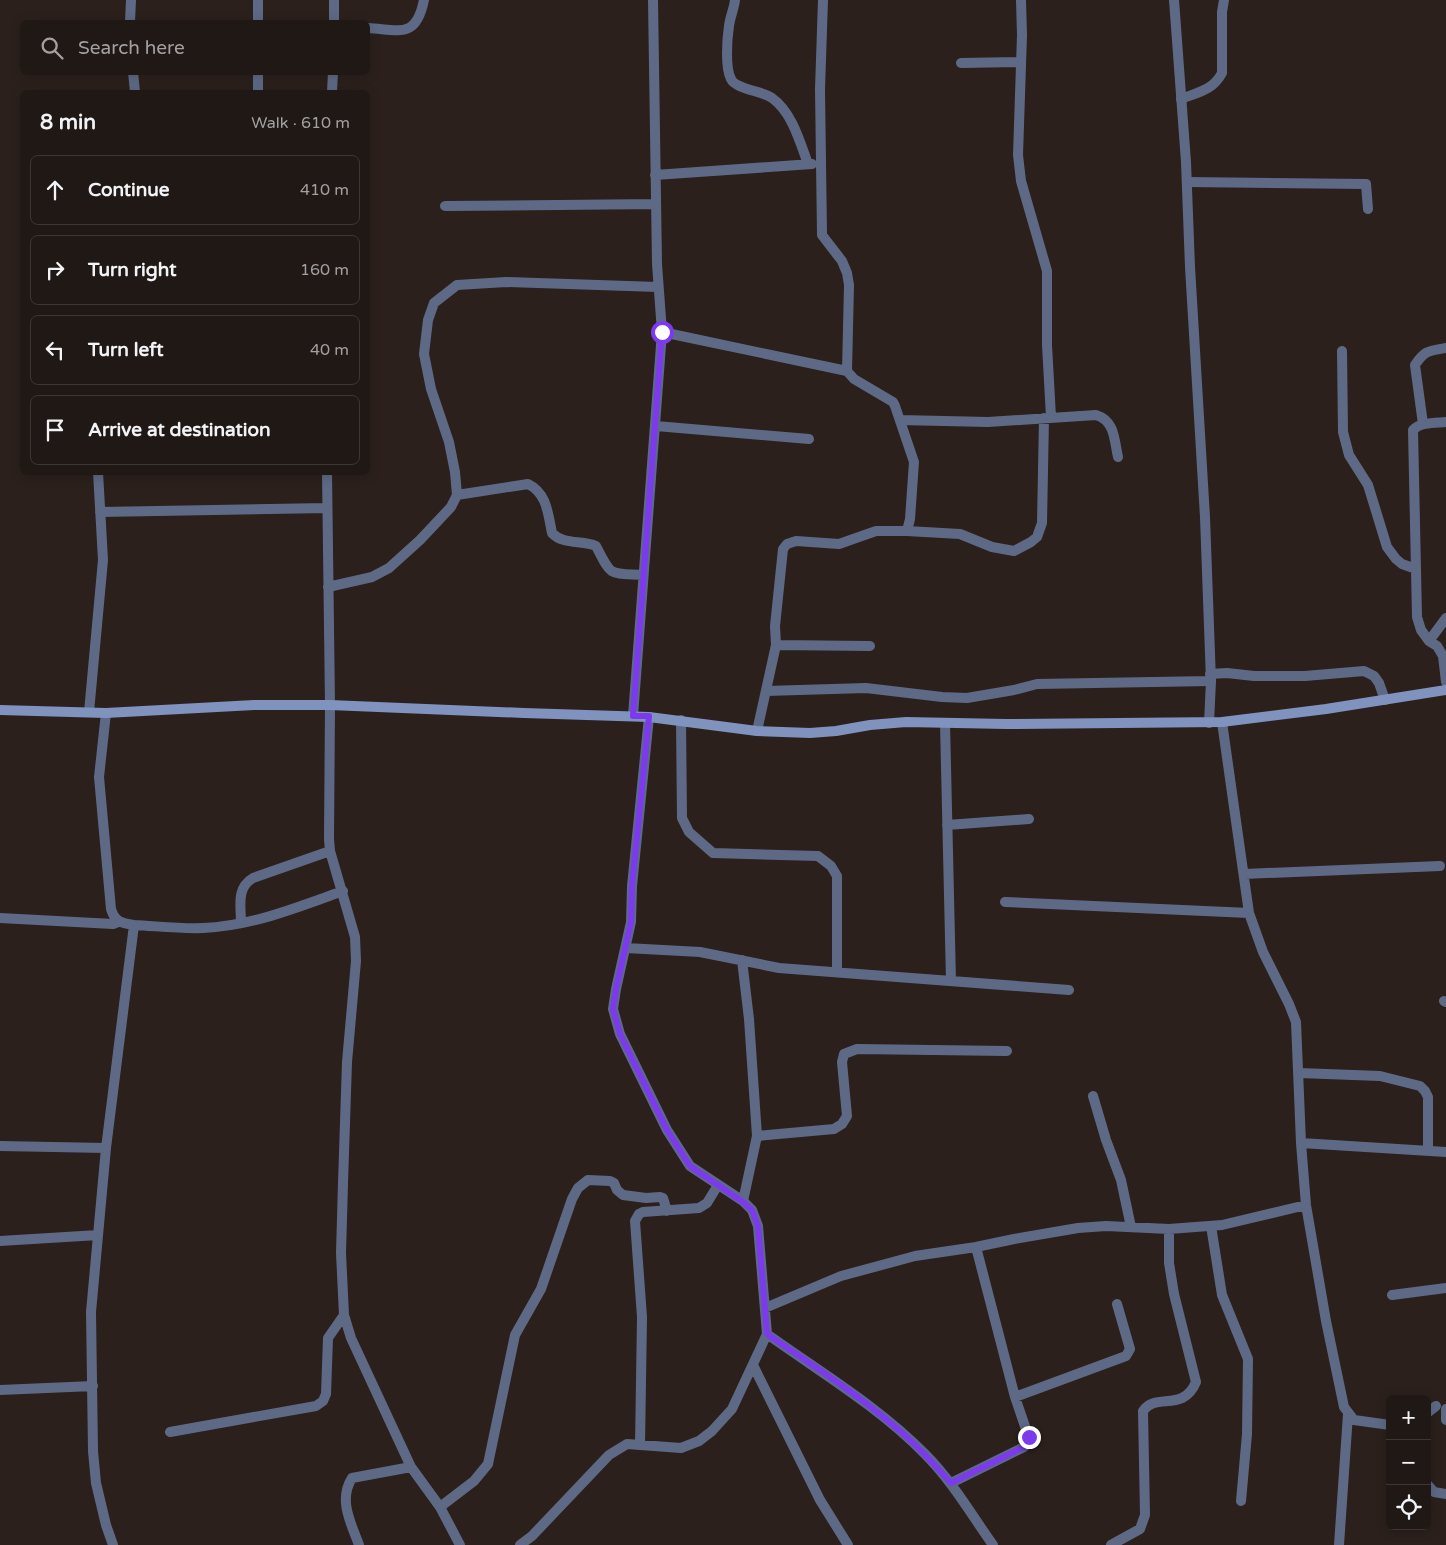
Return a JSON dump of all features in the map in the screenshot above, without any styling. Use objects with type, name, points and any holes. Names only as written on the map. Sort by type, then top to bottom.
[{"type":"main road","points":[[0,710],[106,713],[254,705],[330,705],[649,716],[756,731],[810,733],[906,722],[1209,723],[1275,716],[1446,690]]},
{"type":"street","points":[[130,20],[131,0]]},
{"type":"street","points":[[258,0],[258,20]]},
{"type":"street","points":[[334,0],[334,20]]},
{"type":"street","points":[[370,28],[403,31],[414,26],[421,15],[424,0]]},
{"type":"street","points":[[633,716],[662,332],[658,287],[653,0]]},
{"type":"street","points":[[735,0],[729,25],[728,63],[730,78],[732,82],[739,86],[771,97],[784,110],[797,134],[808,164]]},
{"type":"street","points":[[823,0],[820,89],[822,235],[842,261],[849,285],[847,371]]},
{"type":"street","points":[[756,731],[776,645],[775,626],[782,556],[783,549],[787,544],[796,541],[839,544],[876,531],[907,531],[960,534],[992,547],[1014,551],[1037,537],[1042,523],[1047,417],[1047,271],[1021,181],[1018,155],[1022,35],[1021,0]]},
{"type":"street","points":[[1174,0],[1187,182],[1190,267],[1205,517],[1210,678],[1209,723]]},
{"type":"street","points":[[1182,99],[1212,87],[1222,73],[1222,12],[1224,0]]},
{"type":"street","points":[[961,63],[1021,62]]},
{"type":"street","points":[[134,75],[135,90]]},
{"type":"street","points":[[258,75],[258,90]]},
{"type":"street","points":[[332,75],[332,90]]},
{"type":"street","points":[[655,175],[821,163]]},
{"type":"street","points":[[1187,182],[1366,184],[1368,208]]},
{"type":"street","points":[[445,206],[656,204]]},
{"type":"street","points":[[328,587],[372,577],[389,568],[420,540],[451,507],[457,495],[449,442],[431,389],[424,354],[428,320],[434,302],[457,285],[506,282],[658,287]]},
{"type":"street","points":[[662,332],[847,371],[854,379],[892,402],[914,462],[910,519],[907,531]]},
{"type":"street","points":[[1423,424],[1415,364],[1422,354],[1446,348]]},
{"type":"street","points":[[1342,351],[1343,432],[1349,456],[1368,485],[1387,547],[1402,564],[1416,569]]},
{"type":"street","points":[[900,420],[988,422],[1096,415],[1104,418],[1111,426],[1118,457]]},
{"type":"street","points":[[1446,422],[1423,424],[1413,430],[1417,617],[1421,630],[1437,646],[1443,656],[1446,682]]},
{"type":"street","points":[[656,426],[809,439]]},
{"type":"street","points":[[89,712],[103,560],[98,475]]},
{"type":"street","points":[[326,475],[330,705],[330,851],[356,937],[356,961],[347,1062],[341,1254],[344,1316],[351,1338],[411,1467],[440,1507],[460,1545]]},
{"type":"street","points":[[457,495],[528,484],[534,487],[546,502],[552,533],[555,537],[561,540],[596,546],[608,568],[614,574],[643,575]]},
{"type":"street","points":[[100,512],[327,508]]},
{"type":"street","points":[[1429,640],[1446,618]]},
{"type":"street","points":[[776,645],[870,646]]},
{"type":"street","points":[[766,691],[866,688],[967,698],[1038,684],[1210,678],[1227,673],[1254,676],[1305,676],[1364,671],[1374,676],[1379,683],[1385,700]]},
{"type":"street","points":[[106,713],[99,777],[111,909],[118,922]]},
{"type":"street","points":[[520,1545],[532,1536],[609,1455],[627,1444],[681,1448],[699,1441],[712,1431],[732,1410],[767,1334],[758,1226],[752,1210],[690,1166],[667,1130],[620,1034],[613,1009],[631,922],[632,886],[649,716]]},
{"type":"street","points":[[681,720],[682,818],[689,832],[714,853],[818,856],[831,866],[837,876],[837,972]]},
{"type":"street","points":[[1222,722],[1249,912],[1263,952],[1296,1022],[1301,1143],[1306,1205],[1344,1407],[1354,1420],[1386,1424]]},
{"type":"street","points":[[945,723],[951,981]]},
{"type":"street","points":[[947,824],[1029,819]]},
{"type":"street","points":[[241,923],[241,895],[246,883],[253,878],[330,851]]},
{"type":"street","points":[[1244,874],[1440,866]]},
{"type":"street","points":[[0,918],[113,924],[118,922],[134,925],[202,928],[241,923],[281,913],[343,891]]},
{"type":"street","points":[[1005,902],[1249,912]]},
{"type":"street","points":[[113,1545],[96,1483],[93,1452],[92,1312],[106,1148],[134,925]]},
{"type":"street","points":[[626,948],[700,952],[779,968],[1069,990]]},
{"type":"street","points":[[742,960],[749,1018],[757,1136],[743,1202]]},
{"type":"street","points":[[757,1136],[834,1129],[842,1124],[847,1116],[842,1062],[844,1054],[850,1050],[1007,1051]]},
{"type":"street","points":[[1299,1073],[1380,1076],[1420,1086],[1428,1097],[1428,1151]]},
{"type":"street","points":[[1092,1096],[1121,1180],[1131,1227]]},
{"type":"street","points":[[1301,1143],[1446,1152]]},
{"type":"street","points":[[0,1146],[106,1148]]},
{"type":"street","points":[[440,1507],[474,1481],[488,1464],[515,1335],[541,1289],[572,1199],[578,1188],[588,1180],[610,1180],[614,1183],[616,1190],[623,1196],[663,1198],[667,1211]]},
{"type":"street","points":[[640,1445],[642,1317],[635,1221],[639,1214],[643,1212],[699,1208],[707,1203],[718,1185]]},
{"type":"street","points":[[765,1308],[850,1274],[915,1256],[1078,1228],[1106,1226],[1168,1229],[1222,1225],[1306,1205]]},
{"type":"street","points":[[1211,1226],[1222,1295],[1248,1359],[1247,1434],[1241,1501]]},
{"type":"street","points":[[1111,1545],[1140,1530],[1145,1515],[1143,1411],[1150,1404],[1183,1399],[1193,1389],[1196,1382],[1174,1294],[1169,1263],[1168,1229]]},
{"type":"street","points":[[0,1241],[98,1235]]},
{"type":"street","points":[[951,1483],[1030,1441],[1015,1397],[976,1247]]},
{"type":"street","points":[[1392,1294],[1446,1288]]},
{"type":"street","points":[[1015,1397],[1126,1356],[1130,1349],[1117,1304]]},
{"type":"street","points":[[170,1432],[316,1406],[323,1401],[326,1394],[328,1338],[344,1316]]},
{"type":"street","points":[[767,1334],[866,1403],[925,1454],[951,1483],[994,1545]]},
{"type":"street","points":[[753,1365],[820,1500],[848,1545]]},
{"type":"street","points":[[0,1390],[93,1386]]},
{"type":"street","points":[[1436,1409],[1446,1420]]},
{"type":"street","points":[[1339,1545],[1348,1414]]},
{"type":"street","points":[[358,1545],[345,1505],[346,1488],[352,1478],[411,1467]]},
{"type":"street","points":[[1428,1485],[1434,1492],[1446,1494]]},
{"type":"route","points":[[662,332],[633,716],[649,716],[632,886],[631,922],[613,1009],[620,1034],[667,1130],[690,1166],[752,1210],[758,1226],[767,1334],[866,1403],[925,1454],[951,1483],[1024,1447],[1030,1441],[1029,1437]]}]
